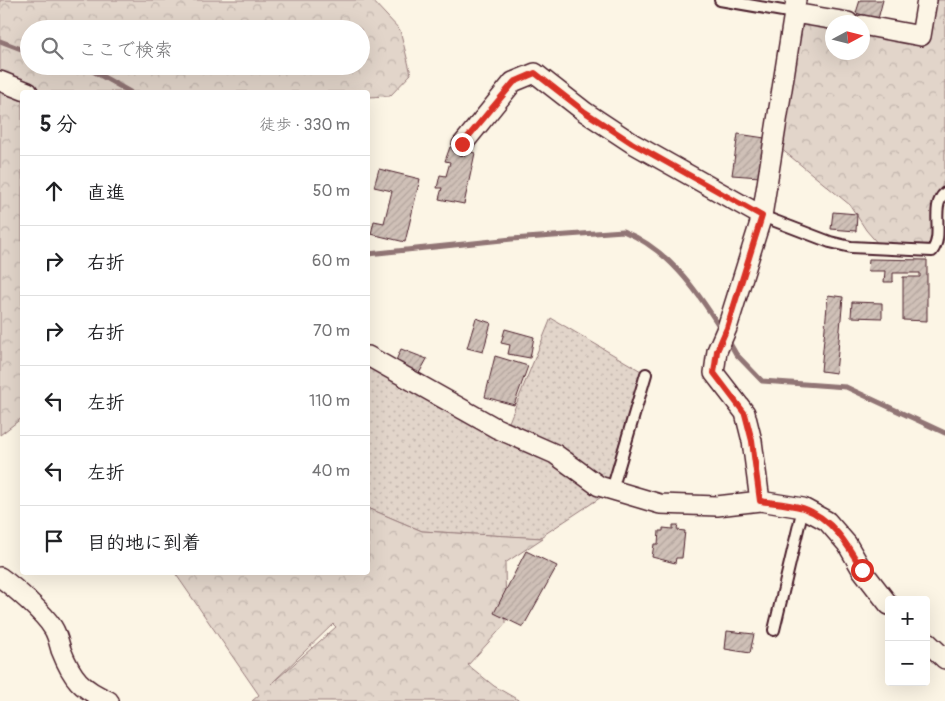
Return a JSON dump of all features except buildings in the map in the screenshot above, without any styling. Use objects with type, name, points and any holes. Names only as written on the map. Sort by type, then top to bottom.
[{"type":"street","points":[[870,26],[921,36],[927,0]]},
{"type":"street","points":[[760,501],[752,441],[745,414],[714,373],[717,351],[727,328],[762,216],[795,6],[825,15]]},
{"type":"street","points":[[462,144],[514,82],[535,73],[585,112],[632,143],[762,216]]},
{"type":"street","points":[[0,81],[23,90]]},
{"type":"street","points":[[370,357],[496,428],[555,454],[599,486],[660,504],[717,506],[760,501],[803,508],[827,521],[847,544],[862,570],[885,600]]},
{"type":"street","points":[[0,577],[15,588],[53,627],[67,664],[76,681],[91,694],[110,701]]},
{"type":"street","points":[[930,645],[945,659]]},
{"type":"lane","points":[[720,0],[795,6]]},
{"type":"lane","points":[[762,216],[830,242],[851,247],[932,251],[938,244],[937,218],[940,197],[945,193]]},
{"type":"lane","points":[[612,490],[646,374]]},
{"type":"lane","points":[[774,630],[803,508]]},
{"type":"green space","points":[[0,0],[372,0],[400,30],[411,74],[390,96],[370,97],[370,90],[20,90],[20,420],[0,435]]},
{"type":"green space","points":[[938,0],[945,0],[945,181],[943,181],[931,257],[885,252],[866,230],[850,205],[780,148],[803,22],[825,25],[825,60],[870,60],[870,30],[927,36]]},
{"type":"green space","points":[[551,318],[641,371],[612,490],[539,538],[422,531],[370,509],[370,361],[505,432]]},
{"type":"green space","points":[[370,509],[422,531],[543,538],[505,563],[506,623],[468,665],[494,686],[520,701],[252,701],[259,695],[176,575],[370,575]],"holes":[[[333,624],[336,627],[271,684]]]},
{"type":"waterway","points":[[0,41],[20,49]]},
{"type":"waterway","points":[[100,75],[126,90]]},
{"type":"waterway","points":[[370,254],[512,239],[623,231],[654,248],[667,259],[691,285],[721,329]]},
{"type":"waterway","points":[[727,338],[736,354],[762,381],[846,387],[945,433]]},
{"type":"route","points":[[462,144],[514,82],[535,73],[585,112],[632,143],[762,216],[727,328],[717,351],[714,373],[745,414],[752,441],[760,501],[803,508],[827,521],[847,544],[862,570]]}]
